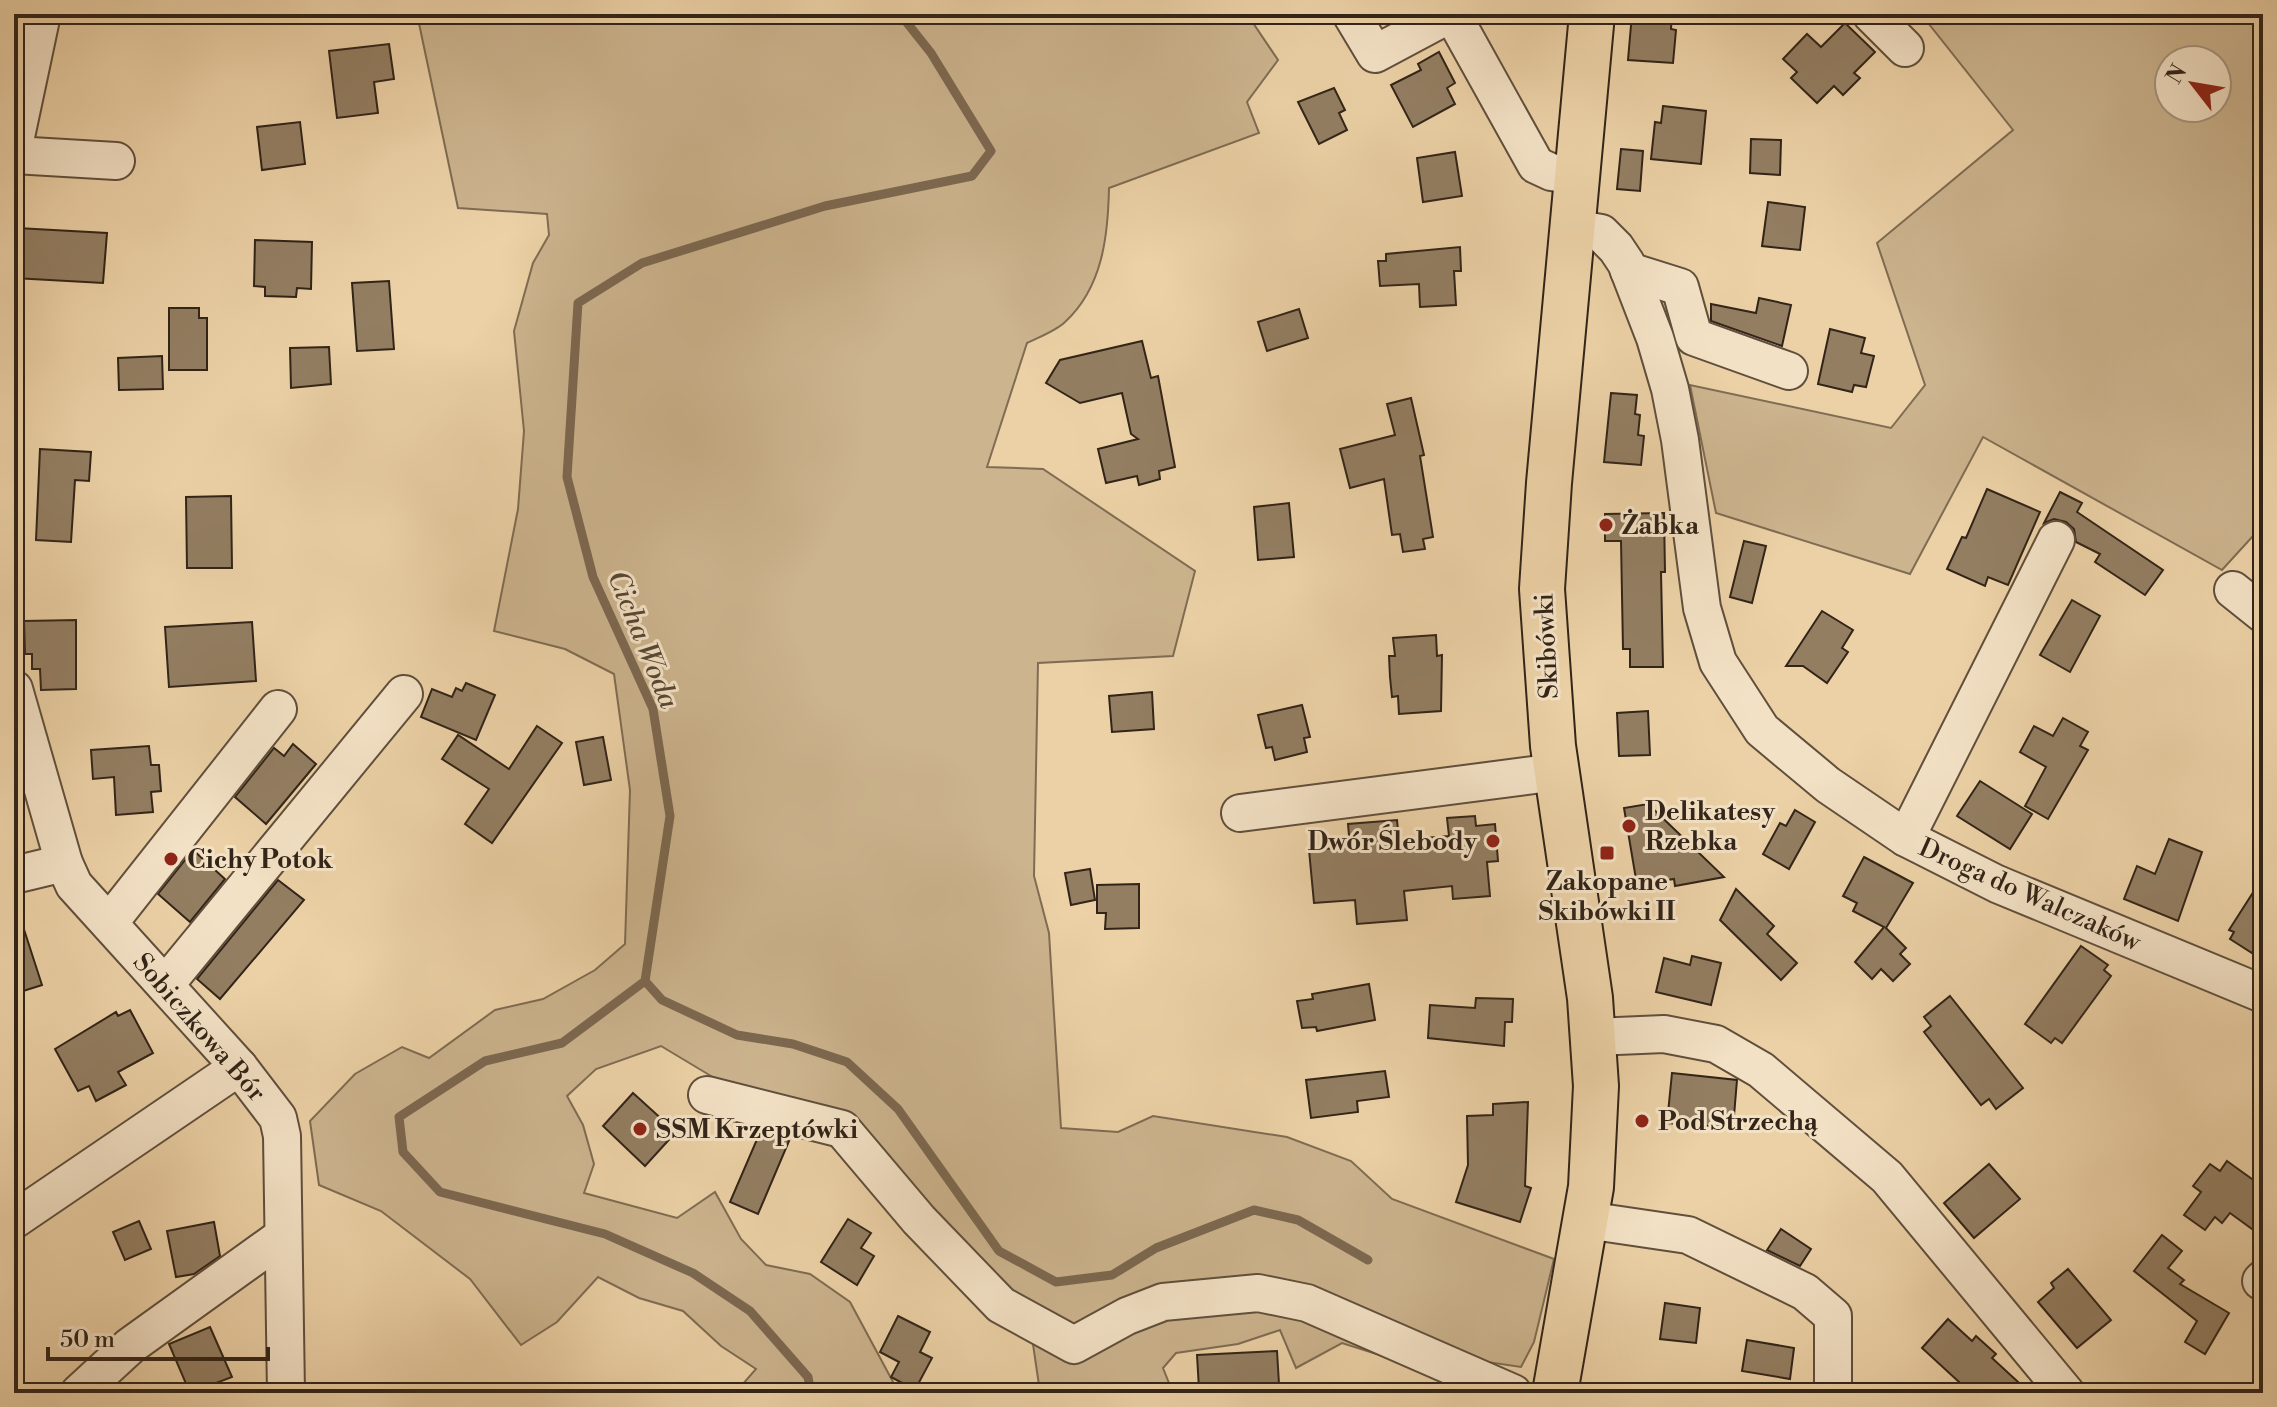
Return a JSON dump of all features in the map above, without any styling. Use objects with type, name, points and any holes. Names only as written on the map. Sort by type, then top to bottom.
[{"type":"main road","name":"Skibówki","points":[[1555,1393],[1586,1220],[1595,1138],[1594,1037],[1557,772],[1545,665],[1542,589],[1592,14]]},
{"type":"street","points":[[14,146],[42,14]]},
{"type":"street","points":[[1351,14],[1375,54],[1451,14],[1536,165],[1551,172],[1577,176]]},
{"type":"street","points":[[1871,14],[1905,48]]},
{"type":"street","points":[[14,155],[116,161]]},
{"type":"street","name":"Droga do Walczaków","points":[[1572,228],[1592,230],[1607,237],[1629,271],[1670,389],[1702,608],[1718,662],[1762,730],[1828,785],[1906,838],[1997,884],[2263,994]]},
{"type":"street","points":[[1629,271],[1680,287],[1694,337],[1789,371]]},
{"type":"street","points":[[1906,838],[2056,540]]},
{"type":"street","points":[[2233,590],[2263,614]]},
{"type":"street","name":"Sobiczkowa Bór","points":[[14,689],[64,863],[74,885],[239,1067],[278,1118],[282,1136],[286,1393]]},
{"type":"street","points":[[165,985],[404,694]]},
{"type":"street","points":[[109,923],[278,709]]},
{"type":"street","points":[[1240,813],[1557,772]]},
{"type":"street","points":[[14,875],[64,863]]},
{"type":"street","points":[[1594,1037],[1664,1034],[1716,1044],[1761,1070],[1887,1177],[2066,1393]]},
{"type":"street","points":[[14,1220],[239,1067]]},
{"type":"street","points":[[707,1095],[842,1129],[919,1220],[1001,1305],[1074,1345],[1127,1316],[1163,1302],[1258,1293],[1307,1303],[1513,1393]]},
{"type":"street","points":[[1586,1220],[1688,1235],[1805,1292],[1833,1316],[1833,1393]]},
{"type":"street","points":[[79,1393],[130,1346],[283,1236]]},
{"type":"shaded area","points":[[417,14],[1247,14],[1278,60],[1247,102],[1259,133],[1109,188],[1105,242],[1095,277],[1078,308],[1065,322],[1027,343],[987,467],[1043,469],[1195,571],[1173,656],[1038,663],[1034,876],[1049,933],[1061,1128],[1118,1132],[1153,1116],[1287,1137],[1351,1161],[1392,1199],[1554,1259],[1534,1342],[1521,1367],[1460,1358],[1389,1358],[1342,1343],[1296,1368],[1280,1330],[1238,1344],[1176,1353],[1163,1368],[1173,1393],[1028,1393],[1039,1385],[1030,1324],[883,1170],[731,1088],[661,1046],[596,1069],[567,1096],[583,1125],[594,1164],[584,1193],[677,1218],[715,1192],[741,1239],[766,1265],[810,1274],[850,1302],[899,1393],[735,1393],[756,1369],[721,1346],[683,1311],[639,1298],[598,1277],[557,1322],[521,1345],[470,1279],[381,1211],[319,1185],[310,1121],[355,1074],[402,1047],[429,1058],[495,1010],[543,999],[595,970],[625,944],[630,790],[614,674],[565,649],[494,631],[518,509],[524,431],[514,331],[533,263],[549,235],[547,214],[458,208]]},
{"type":"shaded area","points":[[1921,14],[2263,14],[2263,525],[2222,570],[1983,437],[1910,574],[1716,513],[1690,385],[1891,428],[1925,385],[1877,243],[2013,130]]},
{"type":"building","points":[[1632,14],[1672,14],[1671,29],[1676,30],[1673,63],[1628,60]]},
{"type":"building","points":[[1845,23],[1875,52],[1854,73],[1860,78],[1843,95],[1834,86],[1817,103],[1791,78],[1797,72],[1783,59],[1807,34],[1821,47]]},
{"type":"building","points":[[389,44],[394,79],[374,82],[378,113],[337,118],[329,51]]},
{"type":"building","points":[[1439,52],[1455,83],[1447,88],[1455,104],[1413,127],[1391,85],[1421,70],[1418,64]]},
{"type":"building","points":[[1334,88],[1345,110],[1339,113],[1347,130],[1319,144],[1298,102]]},
{"type":"building","points":[[1663,106],[1706,111],[1701,164],[1651,159],[1655,122],[1661,123]]},
{"type":"building","points":[[300,122],[305,164],[262,170],[257,127]]},
{"type":"building","points":[[1751,139],[1781,140],[1780,175],[1750,173]]},
{"type":"building","points":[[1621,149],[1643,151],[1640,191],[1617,189]]},
{"type":"building","points":[[1455,152],[1462,196],[1423,202],[1417,158]]},
{"type":"building","points":[[1768,202],[1805,207],[1800,250],[1762,246]]},
{"type":"building","points":[[17,228],[107,233],[103,283],[14,278]]},
{"type":"building","points":[[255,240],[312,242],[311,289],[297,288],[296,297],[265,296],[265,287],[254,286]]},
{"type":"building","points":[[1460,247],[1461,271],[1454,271],[1456,305],[1420,307],[1419,284],[1380,286],[1378,261],[1386,261],[1386,254]]},
{"type":"building","points":[[389,281],[394,349],[357,351],[352,283]]},
{"type":"building","points":[[1759,298],[1791,305],[1782,346],[1711,321],[1711,304],[1756,313]]},
{"type":"building","points":[[169,308],[199,308],[199,318],[207,318],[207,370],[169,370]]},
{"type":"building","points":[[1299,309],[1308,338],[1267,351],[1258,322]]},
{"type":"building","points":[[1830,329],[1865,338],[1861,353],[1874,356],[1866,387],[1854,385],[1852,392],[1818,384]]},
{"type":"building","points":[[1142,341],[1151,378],[1158,376],[1175,467],[1159,471],[1160,479],[1139,485],[1137,476],[1106,483],[1098,449],[1138,439],[1131,434],[1122,393],[1080,403],[1046,383],[1060,360]]},
{"type":"building","points":[[329,347],[331,384],[291,388],[290,348]]},
{"type":"building","points":[[162,356],[163,389],[119,390],[118,358]]},
{"type":"building","points":[[1611,393],[1637,395],[1635,414],[1640,415],[1638,435],[1644,436],[1641,465],[1604,462]]},
{"type":"building","points":[[1411,398],[1424,455],[1420,456],[1433,537],[1423,539],[1425,549],[1403,552],[1400,534],[1392,535],[1384,479],[1350,488],[1340,449],[1395,435],[1387,404]]},
{"type":"building","points":[[40,449],[91,452],[89,481],[75,480],[71,542],[36,540]]},
{"type":"building","points":[[1987,489],[2040,512],[2008,585],[1988,577],[1985,586],[1947,569],[1962,537],[1966,538]]},
{"type":"building","points":[[2060,492],[2082,503],[2077,512],[2163,570],[2145,595],[2095,562],[2100,554],[2076,542],[2074,529],[2066,522],[2054,519],[2044,523]]},
{"type":"building","points":[[231,496],[232,568],[187,568],[186,497]]},
{"type":"building","points":[[1289,503],[1294,557],[1258,560],[1254,507]]},
{"type":"building","points":[[1664,513],[1665,572],[1661,572],[1663,667],[1630,667],[1630,649],[1623,649],[1621,541],[1605,541],[1605,514]]},
{"type":"building","points":[[1744,541],[1766,546],[1752,603],[1730,597]]},
{"type":"building","points":[[2072,600],[2100,616],[2070,672],[2040,655]]},
{"type":"building","points":[[1822,611],[1853,630],[1842,648],[1848,652],[1827,683],[1803,666],[1786,666]]},
{"type":"building","points":[[76,620],[76,689],[41,690],[40,669],[32,669],[32,654],[25,654],[24,621]]},
{"type":"building","points":[[252,622],[256,681],[169,687],[165,627]]},
{"type":"building","points":[[1436,635],[1437,656],[1442,655],[1441,711],[1399,714],[1398,696],[1392,697],[1390,677],[1389,656],[1395,656],[1393,638]]},
{"type":"building","points":[[466,683],[495,695],[476,740],[421,717],[432,689],[452,697],[456,688],[462,691]]},
{"type":"building","points":[[1152,692],[1154,729],[1112,732],[1109,696]]},
{"type":"building","points":[[1302,705],[1310,737],[1304,738],[1307,752],[1275,760],[1272,747],[1266,748],[1258,715]]},
{"type":"building","points":[[1648,711],[1650,755],[1619,756],[1617,713]]},
{"type":"building","points":[[2063,718],[2088,732],[2080,746],[2088,750],[2048,819],[2025,806],[2046,767],[2020,752],[2034,726],[2053,736]]},
{"type":"building","points":[[537,726],[562,743],[492,843],[465,824],[489,789],[442,759],[458,735],[509,769]]},
{"type":"building","points":[[603,737],[611,780],[584,785],[576,742]]},
{"type":"building","points":[[293,744],[316,764],[266,824],[235,797],[274,748],[284,756]]},
{"type":"building","points":[[149,746],[151,765],[159,765],[161,791],[151,792],[153,812],[116,815],[114,777],[93,779],[91,750]]},
{"type":"building","points":[[1980,781],[2032,814],[2010,849],[1957,816]]},
{"type":"building","points":[[1648,804],[1724,877],[1675,886],[1674,879],[1637,885],[1624,808]]},
{"type":"building","points":[[1795,810],[1815,822],[1789,869],[1763,854],[1780,823],[1786,826]]},
{"type":"building","points":[[1475,816],[1476,826],[1495,824],[1498,861],[1487,862],[1490,896],[1453,899],[1452,886],[1404,891],[1407,920],[1357,924],[1355,900],[1314,903],[1309,850],[1350,847],[1348,824],[1397,820],[1399,840],[1449,836],[1447,818]]},
{"type":"building","points":[[2169,839],[2202,852],[2178,921],[2124,899],[2137,866],[2155,874]]},
{"type":"building","points":[[193,850],[225,879],[190,922],[158,894]]},
{"type":"building","points":[[1864,857],[1913,883],[1886,928],[1906,948],[1900,954],[1910,964],[1893,981],[1881,969],[1872,979],[1855,962],[1884,927],[1853,911],[1857,903],[1843,896]]},
{"type":"building","points":[[1090,869],[1095,900],[1071,905],[1065,873]]},
{"type":"building","points":[[2263,877],[2263,951],[2255,947],[2252,953],[2230,939],[2234,932],[2229,930]]},
{"type":"building","points":[[278,880],[304,900],[220,999],[197,979]]},
{"type":"building","points":[[1139,884],[1139,928],[1105,929],[1106,913],[1097,913],[1097,885]]},
{"type":"building","points":[[1736,889],[1774,926],[1767,934],[1797,963],[1781,980],[1720,920]]},
{"type":"building","points":[[19,914],[42,985],[14,994],[14,915]]},
{"type":"building","points":[[2081,946],[2108,965],[2104,970],[2111,976],[2062,1043],[2055,1038],[2051,1043],[2025,1024]]},
{"type":"building","points":[[1692,956],[1721,963],[1711,1005],[1656,992],[1664,958],[1690,965]]},
{"type":"building","points":[[1369,984],[1375,1020],[1317,1031],[1316,1027],[1302,1028],[1297,1001],[1313,999],[1312,994]]},
{"type":"building","points":[[1950,996],[2023,1088],[1996,1109],[1989,1099],[1981,1105],[1924,1032],[1931,1026],[1924,1017]]},
{"type":"building","points":[[1476,998],[1513,999],[1512,1022],[1505,1022],[1504,1046],[1428,1038],[1430,1005],[1475,1008]]},
{"type":"building","points":[[130,1010],[153,1053],[118,1072],[126,1085],[96,1101],[89,1086],[78,1091],[55,1049],[116,1012],[118,1016]]},
{"type":"building","points":[[1385,1071],[1389,1097],[1357,1101],[1358,1112],[1311,1118],[1306,1080]]},
{"type":"building","points":[[1672,1073],[1737,1080],[1733,1128],[1667,1123]]},
{"type":"building","name":"SSM Krzeptówki","points":[[633,1093],[676,1132],[645,1166],[603,1126]]},
{"type":"building","points":[[1528,1102],[1525,1186],[1531,1188],[1520,1222],[1456,1202],[1468,1165],[1467,1116],[1493,1115],[1493,1104]]},
{"type":"building","points":[[761,1130],[789,1141],[758,1214],[730,1202]]},
{"type":"building","points":[[2227,1161],[2263,1187],[2263,1237],[2230,1213],[2222,1223],[2215,1217],[2205,1230],[2184,1215],[2201,1192],[2193,1186],[2210,1164],[2220,1171]]},
{"type":"building","points":[[1989,1164],[2020,1199],[1974,1238],[1944,1203]]},
{"type":"building","points":[[848,1219],[871,1233],[861,1248],[874,1256],[857,1285],[821,1262]]},
{"type":"building","points":[[139,1221],[151,1249],[125,1260],[113,1232]]},
{"type":"building","points":[[214,1222],[220,1256],[194,1274],[176,1277],[167,1231]]},
{"type":"building","points":[[1781,1229],[1811,1249],[1800,1266],[1767,1250]]},
{"type":"building","points":[[2162,1235],[2182,1251],[2168,1268],[2184,1280],[2180,1284],[2229,1313],[2205,1354],[2185,1342],[2197,1321],[2134,1271]]},
{"type":"building","points":[[2068,1269],[2111,1320],[2077,1348],[2038,1302],[2054,1288],[2051,1283]]},
{"type":"building","points":[[1665,1303],[1700,1308],[1696,1343],[1660,1339]]},
{"type":"building","points":[[898,1316],[930,1332],[920,1352],[932,1358],[915,1390],[891,1377],[899,1362],[880,1352]]},
{"type":"building","points":[[1948,1319],[1972,1341],[1976,1336],[1996,1354],[1992,1358],[2030,1393],[1971,1393],[1922,1348]]},
{"type":"building","points":[[210,1327],[232,1377],[190,1393],[169,1344]]},
{"type":"building","points":[[1747,1340],[1794,1348],[1790,1379],[1742,1371]]},
{"type":"building","points":[[1277,1351],[1279,1384],[1199,1389],[1197,1355]]},
{"type":"waterway","name":"Cicha Woda","points":[[811,1393],[808,1377],[750,1311],[693,1273],[605,1234],[440,1192],[403,1152],[399,1117],[485,1061],[562,1043],[645,981],[670,816],[653,709],[593,577],[567,477],[578,303],[642,263],[825,206],[972,176],[991,151],[931,53],[900,14]]},
{"type":"waterway","points":[[645,981],[662,1000],[737,1035],[793,1044],[847,1062],[898,1109],[999,1251],[1056,1282],[1112,1275],[1156,1248],[1254,1210],[1298,1220],[1368,1260]]},
{"type":"place","name":"Żabka","points":[[1606,525]]},
{"type":"place","name":"Delikatesy Rzebka","points":[[1629,826]]},
{"type":"place","name":"Dwór Ślebody","points":[[1493,841]]},
{"type":"place","name":"Zakopane Skibówki II","points":[[1607,853]]},
{"type":"place","name":"Cichy Potok","points":[[171,859]]},
{"type":"place","name":"Pod Strzechą","points":[[1642,1121]]},
{"type":"place","name":"SSM Krzeptówki","points":[[640,1129]]}]
